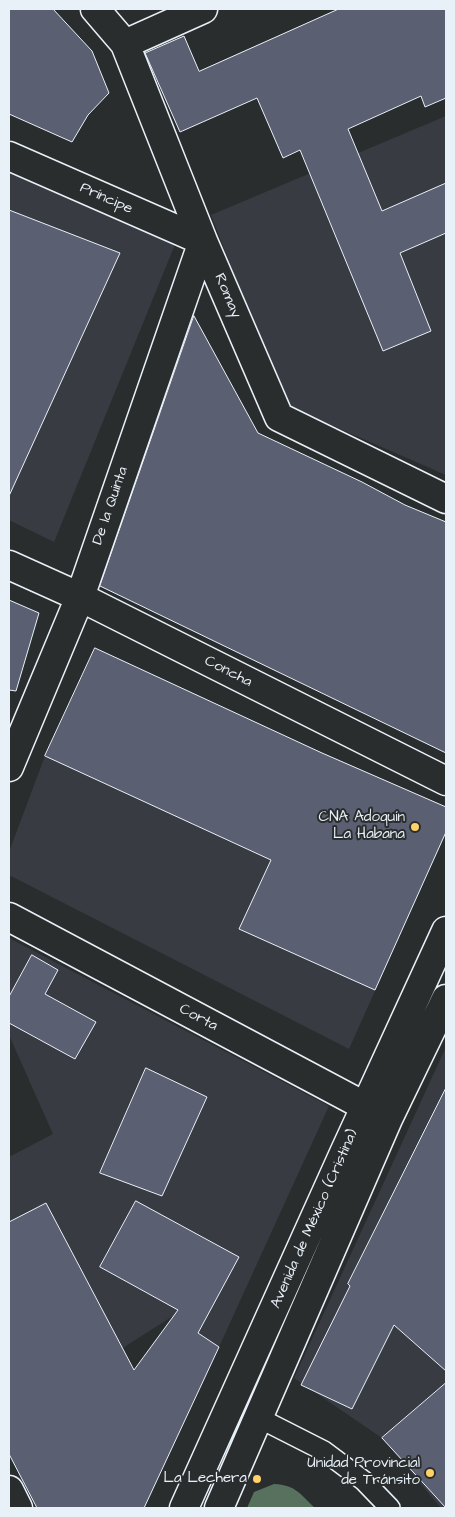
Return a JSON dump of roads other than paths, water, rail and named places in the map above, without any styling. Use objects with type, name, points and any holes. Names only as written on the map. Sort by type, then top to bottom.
[{"type":"street","name":"Romay","points":[[95,9],[125,44],[203,241],[279,417],[446,499]]},
{"type":"street","points":[[125,44],[203,9]]},
{"type":"street","name":"Príncipe","points":[[9,156],[203,241]]},
{"type":"street","name":"De la Quinta","points":[[9,767],[80,598],[203,241]]},
{"type":"street","name":"Concha","points":[[9,565],[80,598],[446,781]]},
{"type":"street","name":"Corta","points":[[9,917],[377,1113]]},
{"type":"street","name":"Avenida de México (Cristina)","points":[[219,1508],[259,1418],[446,931]]},
{"type":"street","name":"Avenida de México (Cristina)","points":[[184,1508],[340,1162],[377,1113],[446,999]]},
{"type":"street","points":[[9,1490],[18,1508]]},
{"type":"lane","points":[[259,1418],[324,1451],[364,1481],[390,1508]]},
{"type":"place","name":"CNA Adoquín La Habana","points":[[415,827]]},
{"type":"place","name":"Unidad Provincial de Tránsito","points":[[430,1473]]},
{"type":"place","name":"La Lechera","points":[[257,1479]]}]
